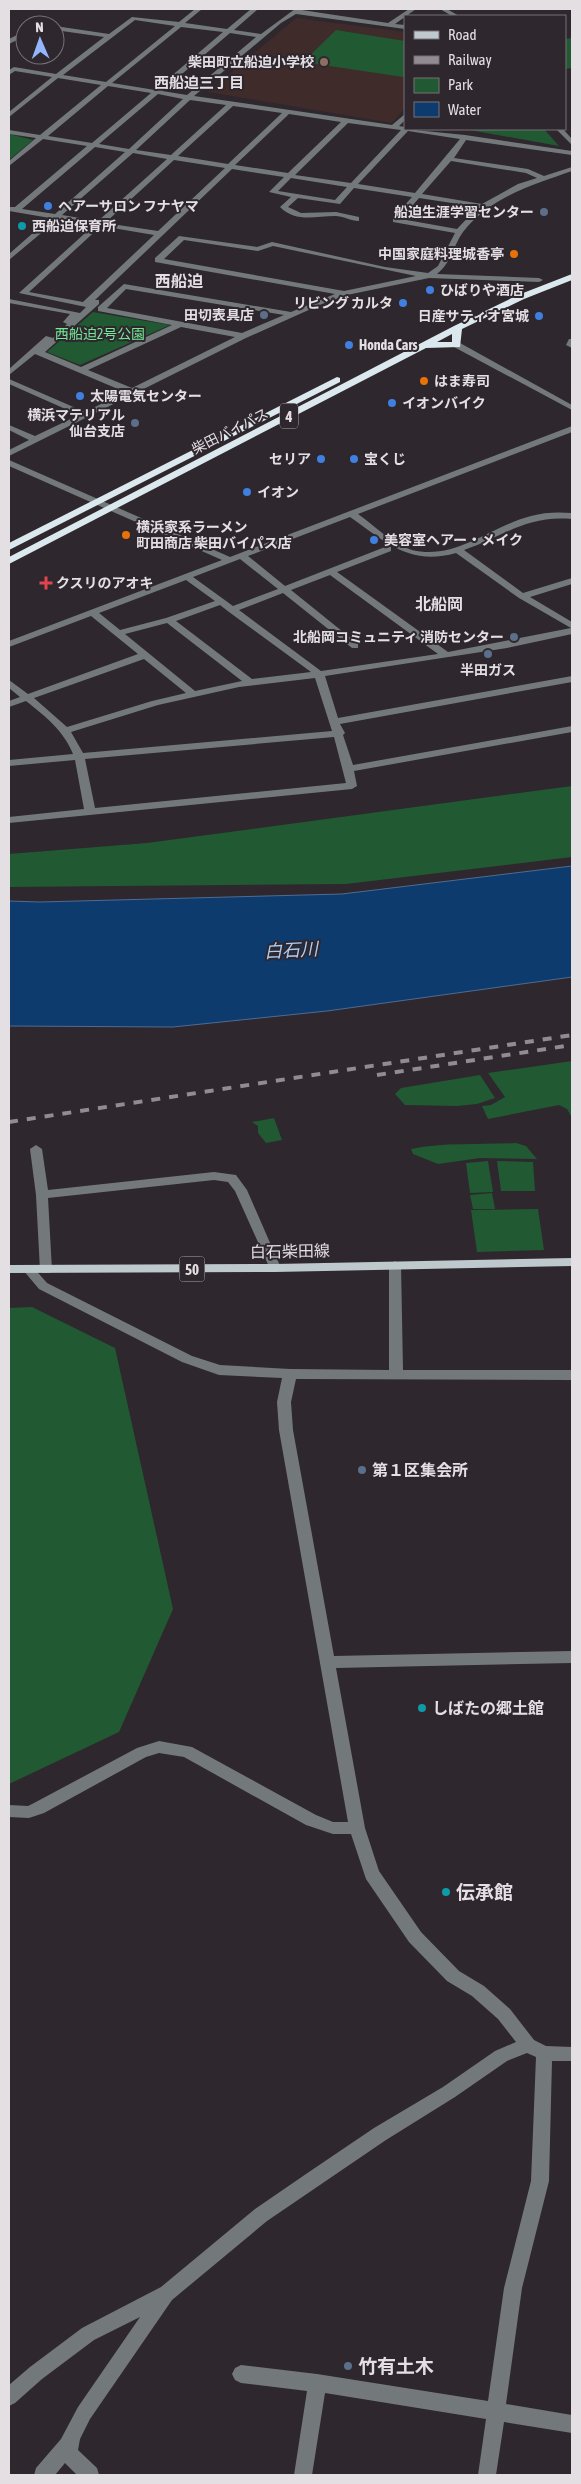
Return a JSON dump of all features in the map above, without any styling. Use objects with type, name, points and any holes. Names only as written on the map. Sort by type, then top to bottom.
[{"type":"highway","name":"柴田バイパス","points":[[9,547],[478,308],[572,267]]},
{"type":"highway","name":"柴田バイパス","points":[[9,561],[457,328],[521,297],[572,277]]},
{"type":"highway","points":[[426,344],[456,345],[457,328]]},
{"type":"main road","name":"白石柴田線","points":[[9,1269],[275,1268],[572,1262]]},
{"type":"street","points":[[9,164],[199,9]]},
{"type":"street","points":[[12,210],[92,146],[255,9]]},
{"type":"street","points":[[331,18],[342,9]]},
{"type":"street","points":[[389,25],[413,9]]},
{"type":"street","points":[[443,9],[454,15]]},
{"type":"street","points":[[9,258],[130,152],[188,97],[262,36],[297,10],[331,18],[404,27]]},
{"type":"street","points":[[9,115],[134,18],[262,36]]},
{"type":"street","points":[[65,29],[110,36]]},
{"type":"street","points":[[9,73],[14,69],[232,104],[404,129]]},
{"type":"street","points":[[232,104],[23,293],[85,305],[287,112]]},
{"type":"street","points":[[394,127],[404,117]]},
{"type":"street","points":[[346,121],[273,192],[337,202],[404,130]]},
{"type":"street","points":[[412,130],[572,154]]},
{"type":"street","points":[[560,130],[572,143]]},
{"type":"street","points":[[9,132],[483,206]]},
{"type":"street","points":[[459,232],[396,220],[450,159],[465,138]]},
{"type":"street","points":[[450,159],[528,172],[543,178]]},
{"type":"street","points":[[9,453],[84,414],[292,314],[345,293],[429,276],[441,267],[459,232],[483,206],[522,186],[572,169]]},
{"type":"street","points":[[296,196],[284,207],[290,213],[319,217],[334,214],[356,219]]},
{"type":"street","points":[[44,350],[206,199]]},
{"type":"street","points":[[12,210],[160,234]]},
{"type":"street","points":[[345,293],[158,260],[182,238],[258,249],[272,244],[385,269],[429,276],[539,280]]},
{"type":"street","points":[[243,336],[101,308],[124,286],[292,314]]},
{"type":"street","points":[[9,301],[76,313],[9,373]]},
{"type":"street","points":[[80,371],[180,324]]},
{"type":"street","points":[[572,341],[570,344],[572,346]]},
{"type":"street","points":[[456,345],[572,408]]},
{"type":"street","points":[[34,351],[131,391]]},
{"type":"street","points":[[9,381],[84,414]]},
{"type":"street","points":[[9,427],[34,439]]},
{"type":"street","points":[[9,644],[572,429]]},
{"type":"street","points":[[9,463],[230,560]]},
{"type":"street","points":[[352,514],[403,549],[412,552],[437,554],[458,550],[541,515],[572,516]]},
{"type":"street","points":[[232,610],[388,549]]},
{"type":"street","points":[[458,550],[522,596],[572,626]]},
{"type":"street","points":[[241,555],[355,646]]},
{"type":"street","points":[[330,572],[446,654]]},
{"type":"street","points":[[9,820],[352,786],[340,734],[319,674],[188,577]]},
{"type":"street","points":[[522,596],[572,581]]},
{"type":"street","points":[[119,633],[169,620],[221,602]]},
{"type":"street","points":[[92,612],[193,694]]},
{"type":"street","points":[[169,620],[251,683]]},
{"type":"street","points":[[65,731],[155,703],[193,694],[251,683],[446,654],[572,631]]},
{"type":"street","points":[[9,704],[146,655]]},
{"type":"street","points":[[335,722],[572,679]]},
{"type":"street","points":[[9,683],[65,731],[80,757],[90,812]]},
{"type":"street","points":[[349,769],[572,729]]},
{"type":"street","points":[[9,763],[340,734]]},
{"type":"street","points":[[36,1149],[42,1195],[46,1270]]},
{"type":"street","points":[[42,1195],[214,1176],[232,1178],[241,1190],[275,1268]]},
{"type":"street","points":[[395,1265],[396,1375]]},
{"type":"street","points":[[29,1270],[43,1286],[187,1359],[219,1370],[290,1374],[572,1375]]},
{"type":"street","points":[[290,1374],[284,1402],[286,1430],[357,1828],[372,1874],[415,1937],[453,1976],[478,1991],[504,2014],[536,2049],[540,2181],[513,2288],[487,2475]]},
{"type":"street","points":[[326,1662],[572,1657]]},
{"type":"street","points":[[9,1811],[29,1812],[142,1752],[159,1747],[174,1747],[197,1755],[311,1820],[333,1828],[357,1828]]},
{"type":"street","points":[[9,2397],[36,2373],[88,2334],[167,2293],[260,2215],[380,2134],[449,2092],[501,2056],[536,2049],[572,2054]]},
{"type":"street","points":[[90,2475],[68,2453],[70,2437],[84,2413],[167,2293]]},
{"type":"street","points":[[241,2374],[317,2383],[572,2424]]},
{"type":"street","points":[[303,2475],[317,2383]]},
{"type":"street","points":[[44,2475],[69,2444]]},
{"type":"shaded area","name":"柴田町立船迫小学校","points":[[296,18],[404,32],[404,109],[392,123],[208,92]]},
{"type":"green space","points":[[336,30],[404,41],[403,77],[303,62]]},
{"type":"green space","points":[[572,38],[572,68],[566,69],[566,39]]},
{"type":"green space","points":[[470,130],[545,130],[559,146]]},
{"type":"green space","points":[[9,134],[33,140],[9,160]]},
{"type":"green space","name":"西船迫2号公園","points":[[93,312],[170,325],[80,365],[47,352]]},
{"type":"green space","points":[[572,786],[572,857],[346,884],[9,887],[9,854],[147,843]]},
{"type":"green space","points":[[572,1061],[572,1118],[567,1109],[559,1105],[488,1119],[482,1106],[491,1105],[505,1097],[488,1073]]},
{"type":"green space","points":[[480,1075],[495,1098],[477,1104],[457,1106],[405,1105],[395,1094],[401,1088]]},
{"type":"green space","points":[[274,1118],[282,1140],[266,1143],[258,1133],[258,1126],[252,1122]]},
{"type":"green space","points":[[516,1143],[526,1146],[537,1159],[480,1158],[438,1164],[413,1154],[411,1149],[450,1145]]},
{"type":"green space","points":[[488,1161],[493,1192],[470,1193],[466,1163]]},
{"type":"green space","points":[[497,1161],[533,1162],[535,1191],[501,1191]]},
{"type":"green space","points":[[492,1193],[495,1209],[473,1209],[470,1195]]},
{"type":"green space","points":[[538,1209],[544,1250],[477,1252],[471,1210]]},
{"type":"green space","points":[[32,1307],[115,1348],[173,1609],[119,1732],[9,1784],[9,1308]]},
{"type":"water","name":"白石川","points":[[572,866],[572,977],[327,1011],[173,1027],[9,1026],[9,901],[40,902],[342,894]]},
{"type":"railway","points":[[9,1122],[572,1035]]},
{"type":"railway","points":[[377,1075],[572,1045]]},
{"type":"place","name":"柴田町立船迫小学校","points":[[324,62]]},
{"type":"place","name":"ヘアーサロン フナヤマ","points":[[48,206]]},
{"type":"place","name":"船迫生涯学習センター","points":[[544,212]]},
{"type":"place","name":"西船迫保育所","points":[[22,226]]},
{"type":"place","name":"中国家庭料理城香亭","points":[[514,254]]},
{"type":"place","name":"ひばりや酒店","points":[[430,290]]},
{"type":"place","name":"リビング カルタ","points":[[403,303]]},
{"type":"place","name":"田切表具店","points":[[264,315]]},
{"type":"place","name":"日産サティオ宮城","points":[[539,316]]},
{"type":"place","name":"Honda Cars","points":[[349,345]]},
{"type":"place","name":"はま寿司","points":[[424,381]]},
{"type":"place","name":"太陽電気センター","points":[[80,396]]},
{"type":"place","name":"イオンバイク","points":[[392,403]]},
{"type":"place","name":"横浜マテリアル 仙台支店","points":[[135,423]]},
{"type":"place","name":"セリア","points":[[321,459]]},
{"type":"place","name":"宝くじ","points":[[354,459]]},
{"type":"place","name":"イオン","points":[[247,492]]},
{"type":"place","name":"横浜家系ラーメン 町田商店 柴田バイパス店","points":[[126,535]]},
{"type":"place","name":"美容室ヘアー・メイク","points":[[374,540]]},
{"type":"place","name":"クスリのアオキ","points":[[46,583]]},
{"type":"place","name":"北船岡コミュニティ 消防センター","points":[[514,637]]},
{"type":"place","name":"半田ガス","points":[[488,654]]},
{"type":"place","name":"第１区集会所","points":[[362,1470]]},
{"type":"place","name":"しばたの郷土館","points":[[422,1708]]},
{"type":"place","name":"伝承館","points":[[446,1892]]},
{"type":"place","name":"竹有土木","points":[[348,2366]]},
{"type":"district","name":"西船迫三丁目","points":[[199,82]]},
{"type":"district","name":"西船迫","points":[[179,281]]},
{"type":"district","name":"北船岡","points":[[439,604]]}]
